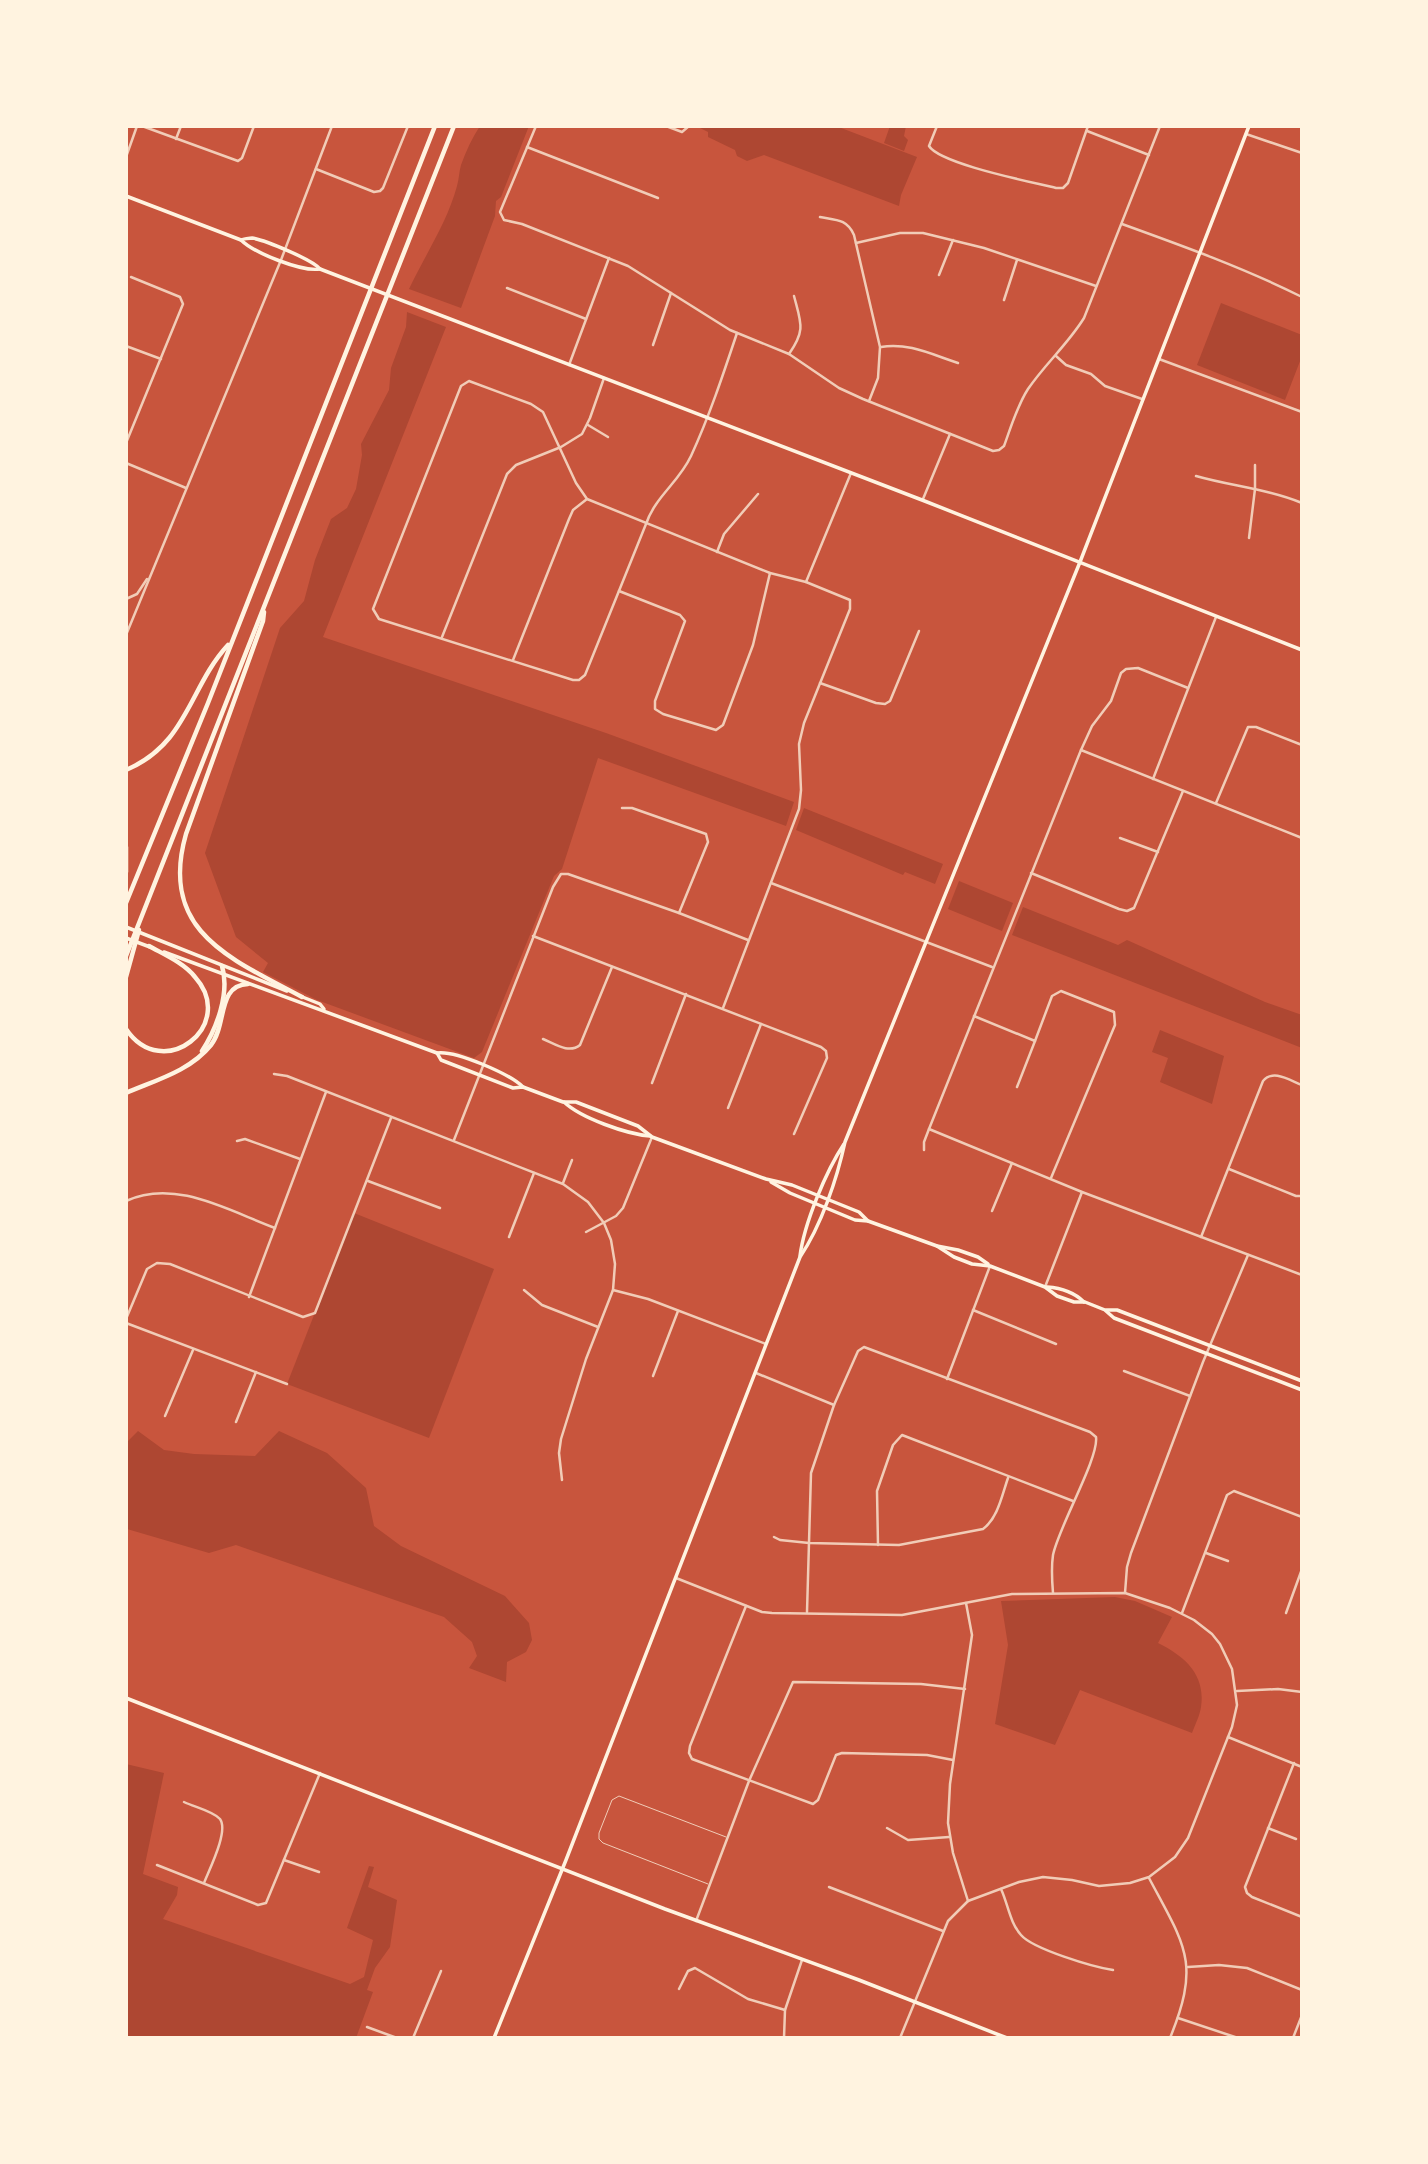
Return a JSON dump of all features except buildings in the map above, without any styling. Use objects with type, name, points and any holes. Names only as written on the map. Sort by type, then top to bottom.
[{"type":"highway","points":[[126,903],[435,126]]},
{"type":"highway","points":[[126,956],[454,126]]},
{"type":"highway","points":[[265,604],[263,621],[186,834],[180,857],[180,882],[189,912],[200,931],[213,945],[302,997]]},
{"type":"highway","points":[[126,770],[152,755],[179,726],[217,656],[231,642]]},
{"type":"highway","points":[[126,847],[126,872]]},
{"type":"highway","points":[[126,977],[143,911]]},
{"type":"highway","points":[[126,1029],[142,1045],[165,1051],[192,1042],[205,1024],[207,1000],[201,984],[184,967],[149,946]]},
{"type":"highway","points":[[198,1057],[211,1038],[218,1019],[224,975],[222,966]]},
{"type":"highway","points":[[126,1093],[174,1073],[198,1057],[216,1037],[230,991],[236,986],[248,984]]},
{"type":"main road","points":[[800,1257],[802,1241],[833,1160],[845,1142],[928,941],[1080,562],[1249,126]]},
{"type":"main road","points":[[126,196],[241,240],[248,247],[309,271],[320,269]]},
{"type":"main road","points":[[241,240],[252,238],[284,250],[353,282],[922,500],[1302,650]]},
{"type":"main road","points":[[126,927],[320,1004],[325,1010]]},
{"type":"main road","points":[[126,938],[437,1053],[445,1052],[482,1065],[516,1080],[523,1087],[563,1102],[576,1102],[638,1126],[652,1136],[766,1179],[792,1185],[859,1212],[868,1221]]},
{"type":"main road","points":[[437,1053],[441,1060],[478,1075],[513,1088],[523,1087]]},
{"type":"main road","points":[[563,1102],[572,1110],[636,1135],[652,1136]]},
{"type":"main road","points":[[494,2038],[800,1257],[809,1243],[827,1199],[841,1163],[845,1142]]},
{"type":"main road","points":[[766,1179],[790,1194],[855,1220],[868,1221],[937,1246],[978,1257],[990,1266],[1045,1287],[1057,1296],[1074,1302],[1085,1302]]},
{"type":"main road","points":[[1045,1287],[1060,1288],[1105,1310],[1114,1318],[1302,1390]]},
{"type":"main road","points":[[1105,1310],[1117,1310],[1302,1381]]},
{"type":"main road","points":[[126,1698],[696,1921],[1007,2038]]},
{"type":"street","points":[[126,157],[137,126]]},
{"type":"street","points":[[142,126],[238,160],[242,158],[254,126]]},
{"type":"street","points":[[176,139],[181,126]]},
{"type":"street","points":[[126,635],[281,260],[332,126]]},
{"type":"street","points":[[316,169],[373,191],[380,191],[408,126]]},
{"type":"street","points":[[536,126],[500,212],[504,220],[522,224],[628,265],[737,333],[789,354],[839,388],[993,451],[1004,446],[1020,403],[1029,388],[1084,318],[1160,126]]},
{"type":"street","points":[[666,126],[682,132],[689,126]]},
{"type":"street","points":[[937,126],[929,146],[936,153],[963,164],[1056,188],[1063,188],[1068,183],[1088,126]]},
{"type":"street","points":[[1087,131],[1149,155]]},
{"type":"street","points":[[1247,134],[1302,153]]},
{"type":"street","points":[[527,147],[658,198]]},
{"type":"street","points":[[820,218],[843,220],[851,228],[856,243],[880,347],[878,378],[868,402]]},
{"type":"street","points":[[1122,224],[1264,278],[1302,298]]},
{"type":"street","points":[[856,243],[900,233],[923,233],[953,240],[1097,287]]},
{"type":"street","points":[[939,275],[953,240]]},
{"type":"street","points":[[569,365],[609,258]]},
{"type":"street","points":[[1004,300],[1017,260]]},
{"type":"street","points":[[126,443],[182,308],[181,298],[131,277]]},
{"type":"street","points":[[507,288],[586,319]]},
{"type":"street","points":[[653,345],[671,293]]},
{"type":"street","points":[[789,354],[801,333],[802,325],[794,296]]},
{"type":"street","points":[[723,1008],[799,809],[799,744],[804,723],[850,609],[850,600],[806,582],[770,573],[646,524],[587,499],[576,483],[547,418],[537,408],[471,381],[462,385],[373,609],[379,619],[573,680],[582,679],[585,675],[646,524],[655,503],[691,456],[737,333]]},
{"type":"street","points":[[126,346],[161,359]]},
{"type":"street","points":[[880,347],[908,347],[958,363]]},
{"type":"street","points":[[1056,356],[1066,365],[1091,374],[1105,386],[1143,400]]},
{"type":"street","points":[[1159,359],[1302,412]]},
{"type":"street","points":[[442,637],[506,475],[516,465],[577,439],[587,425],[604,378]]},
{"type":"street","points":[[587,425],[608,437]]},
{"type":"street","points":[[922,500],[950,435]]},
{"type":"street","points":[[126,463],[186,488]]},
{"type":"street","points":[[1249,538],[1255,465]]},
{"type":"street","points":[[806,582],[851,473]]},
{"type":"street","points":[[1196,476],[1238,488],[1278,493],[1302,503]]},
{"type":"street","points":[[717,552],[724,534],[758,494]]},
{"type":"street","points":[[513,661],[573,510],[587,499]]},
{"type":"street","points":[[126,599],[137,594],[151,573]]},
{"type":"street","points":[[619,591],[680,615],[685,621],[656,698],[655,709],[663,714],[716,730],[723,725],[753,645],[770,573]]},
{"type":"street","points":[[1153,779],[1216,617]]},
{"type":"street","points":[[820,683],[885,704],[890,701],[919,631]]},
{"type":"street","points":[[924,1150],[924,1142],[992,967],[1081,750],[1092,726],[1111,701],[1121,673],[1126,669],[1138,668],[1188,688]]},
{"type":"street","points":[[1216,803],[1248,726],[1302,745]]},
{"type":"street","points":[[1081,750],[1302,838]]},
{"type":"street","points":[[1031,873],[1127,911],[1134,908],[1183,791]]},
{"type":"street","points":[[622,808],[632,808],[706,834],[708,842],[679,913]]},
{"type":"street","points":[[1120,838],[1158,852]]},
{"type":"street","points":[[454,1140],[557,878],[563,874],[679,913],[749,941]]},
{"type":"street","points":[[771,883],[992,967]]},
{"type":"street","points":[[534,936],[821,1046],[826,1051],[827,1058],[794,1134]]},
{"type":"street","points":[[543,1039],[566,1049],[580,1045],[612,967]]},
{"type":"street","points":[[1017,1087],[1052,996],[1060,991],[1114,1012],[1116,1017],[1051,1178]]},
{"type":"street","points":[[652,1083],[686,994]]},
{"type":"street","points":[[974,1016],[1035,1041]]},
{"type":"street","points":[[728,1108],[762,1023]]},
{"type":"street","points":[[274,1074],[287,1076],[563,1184],[588,1202],[604,1223],[613,1250],[613,1290],[561,1439],[559,1453],[562,1480]]},
{"type":"street","points":[[1201,1237],[1267,1076],[1273,1074],[1302,1085]]},
{"type":"street","points":[[249,1297],[326,1092]]},
{"type":"street","points":[[287,1384],[193,1350],[126,1321],[147,1269],[157,1263],[170,1264],[216,1281],[249,1297],[303,1317],[315,1313],[391,1118]]},
{"type":"street","points":[[929,1129],[1082,1192],[1302,1275]]},
{"type":"street","points":[[586,1232],[621,1212],[652,1136]]},
{"type":"street","points":[[237,1141],[245,1139],[300,1159]]},
{"type":"street","points":[[563,1184],[572,1160]]},
{"type":"street","points":[[992,1211],[1012,1163]]},
{"type":"street","points":[[1229,1169],[1302,1196]]},
{"type":"street","points":[[509,1237],[534,1173]]},
{"type":"street","points":[[367,1181],[440,1208]]},
{"type":"street","points":[[1045,1287],[1082,1192]]},
{"type":"street","points":[[126,1201],[151,1193],[177,1193],[275,1228]]},
{"type":"street","points":[[1125,1593],[1131,1553],[1190,1396],[1248,1255]]},
{"type":"street","points":[[947,1379],[990,1266]]},
{"type":"street","points":[[524,1290],[542,1305],[598,1327]]},
{"type":"street","points":[[613,1290],[648,1299],[766,1345]]},
{"type":"street","points":[[973,1310],[1056,1344]]},
{"type":"street","points":[[653,1376],[678,1311]]},
{"type":"street","points":[[807,1612],[811,1473],[834,1405],[858,1351],[864,1347],[1090,1432],[1096,1437],[1096,1451],[1053,1553],[1053,1593]]},
{"type":"street","points":[[165,1416],[193,1350]]},
{"type":"street","points":[[1124,1371],[1190,1396]]},
{"type":"street","points":[[236,1422],[256,1372]]},
{"type":"street","points":[[755,1373],[834,1405]]},
{"type":"street","points":[[878,1545],[877,1491],[893,1445],[902,1435],[1073,1501]]},
{"type":"street","points":[[774,1537],[809,1543],[878,1545],[913,1543],[982,1529],[990,1524],[995,1516],[1008,1478]]},
{"type":"street","points":[[1182,1613],[1227,1495],[1234,1491],[1302,1517]]},
{"type":"street","points":[[1206,1553],[1228,1561]]},
{"type":"street","points":[[1286,1613],[1302,1569]]},
{"type":"street","points":[[676,1578],[762,1612],[902,1615],[1012,1594],[1125,1593],[1182,1613],[1203,1627],[1220,1644],[1232,1668],[1237,1705],[1228,1737],[1188,1838],[1175,1857],[1149,1877],[1114,1886],[1043,1877],[1019,1882],[968,1901],[953,1913],[943,1931],[900,2038]]},
{"type":"street","points":[[966,1603],[972,1635],[948,1803],[949,1837],[968,1901]]},
{"type":"street","points":[[746,1606],[690,1746],[692,1759],[813,1804],[818,1800],[836,1755],[842,1753],[927,1755],[953,1760]]},
{"type":"street","points":[[696,1921],[749,1781],[793,1682],[920,1684],[965,1689]]},
{"type":"street","points":[[1237,1691],[1278,1689],[1302,1692]]},
{"type":"street","points":[[1228,1737],[1302,1767]]},
{"type":"street","points":[[1294,1763],[1245,1887],[1247,1893],[1252,1896],[1302,1916]]},
{"type":"street","points":[[157,1865],[258,1905],[266,1902],[320,1773]]},
{"type":"street","points":[[184,1802],[218,1817],[223,1824],[222,1836],[204,1883]]},
{"type":"street","points":[[887,1828],[908,1840],[949,1837]]},
{"type":"street","points":[[1268,1828],[1296,1839]]},
{"type":"street","points":[[284,1860],[319,1872]]},
{"type":"street","points":[[1149,1877],[1180,1937],[1188,1967],[1186,1990],[1170,2038]]},
{"type":"street","points":[[829,1887],[943,1931]]},
{"type":"street","points":[[1001,1889],[1021,1936],[1047,1950],[1084,1963],[1113,1969]]},
{"type":"street","points":[[784,2038],[785,2010],[802,1959]]},
{"type":"street","points":[[1188,1967],[1219,1965],[1247,1968],[1302,1990]]},
{"type":"street","points":[[679,1989],[688,1971],[695,1968],[748,1998],[785,2010]]},
{"type":"street","points":[[413,2038],[441,1971]]},
{"type":"street","points":[[1293,2038],[1302,2015]]},
{"type":"street","points":[[1178,2018],[1238,2038]]},
{"type":"street","points":[[367,2026],[397,2038]]},
{"type":"lane","points":[[710,1884],[601,1841],[599,1833],[613,1798],[621,1796],[728,1838]]},
{"type":"shaded area","points":[[480,126],[529,126],[501,197],[496,201],[495,216],[461,308],[409,289],[448,213],[460,168]]},
{"type":"shaded area","points":[[696,126],[836,126],[917,157],[899,206],[764,155],[747,161],[737,156],[735,150],[708,137],[708,132]]},
{"type":"shaded area","points":[[890,126],[906,126],[904,136],[908,140],[904,151],[884,143]]},
{"type":"shaded area","points":[[1221,303],[1302,335],[1302,356],[1285,400],[1197,365]]},
{"type":"shaded area","points":[[407,312],[446,327],[323,637],[606,733],[794,802],[786,826],[598,758],[562,869],[554,876],[482,1052],[474,1058],[317,1000],[263,972],[268,963],[236,937],[205,853],[280,628],[304,601],[315,560],[331,519],[347,508],[356,489],[362,455],[361,444],[389,390],[391,368],[406,327]]},
{"type":"shaded area","points":[[804,808],[943,864],[935,884],[905,872],[903,875],[796,830]]},
{"type":"shaded area","points":[[959,881],[1013,903],[1002,931],[948,909]]},
{"type":"shaded area","points":[[1023,907],[1118,945],[1127,940],[1265,1002],[1302,1015],[1302,1048],[1012,935]]},
{"type":"shaded area","points":[[1160,1030],[1224,1056],[1212,1104],[1160,1082],[1168,1058],[1152,1052]]},
{"type":"shaded area","points":[[354,1213],[494,1269],[429,1438],[287,1384]]},
{"type":"shaded area","points":[[138,1431],[164,1450],[194,1454],[255,1456],[279,1431],[327,1453],[366,1488],[374,1526],[401,1546],[505,1596],[529,1623],[532,1640],[526,1652],[507,1662],[506,1682],[469,1668],[477,1656],[472,1642],[444,1617],[236,1545],[209,1553],[127,1529],[126,1443]]},
{"type":"shaded area","points":[[1115,1597],[1135,1601],[1172,1617],[1158,1643],[1184,1660],[1200,1685],[1201,1707],[1192,1733],[1080,1690],[1055,1745],[995,1724],[1008,1645],[1001,1601]]},
{"type":"shaded area","points":[[126,1764],[164,1773],[143,1874],[178,1887],[177,1895],[163,1919],[350,1984],[364,1977],[373,1940],[347,1928],[369,1866],[374,1867],[368,1887],[397,1900],[390,1947],[375,1968],[367,1990],[373,1992],[356,2038],[126,2038]]}]
